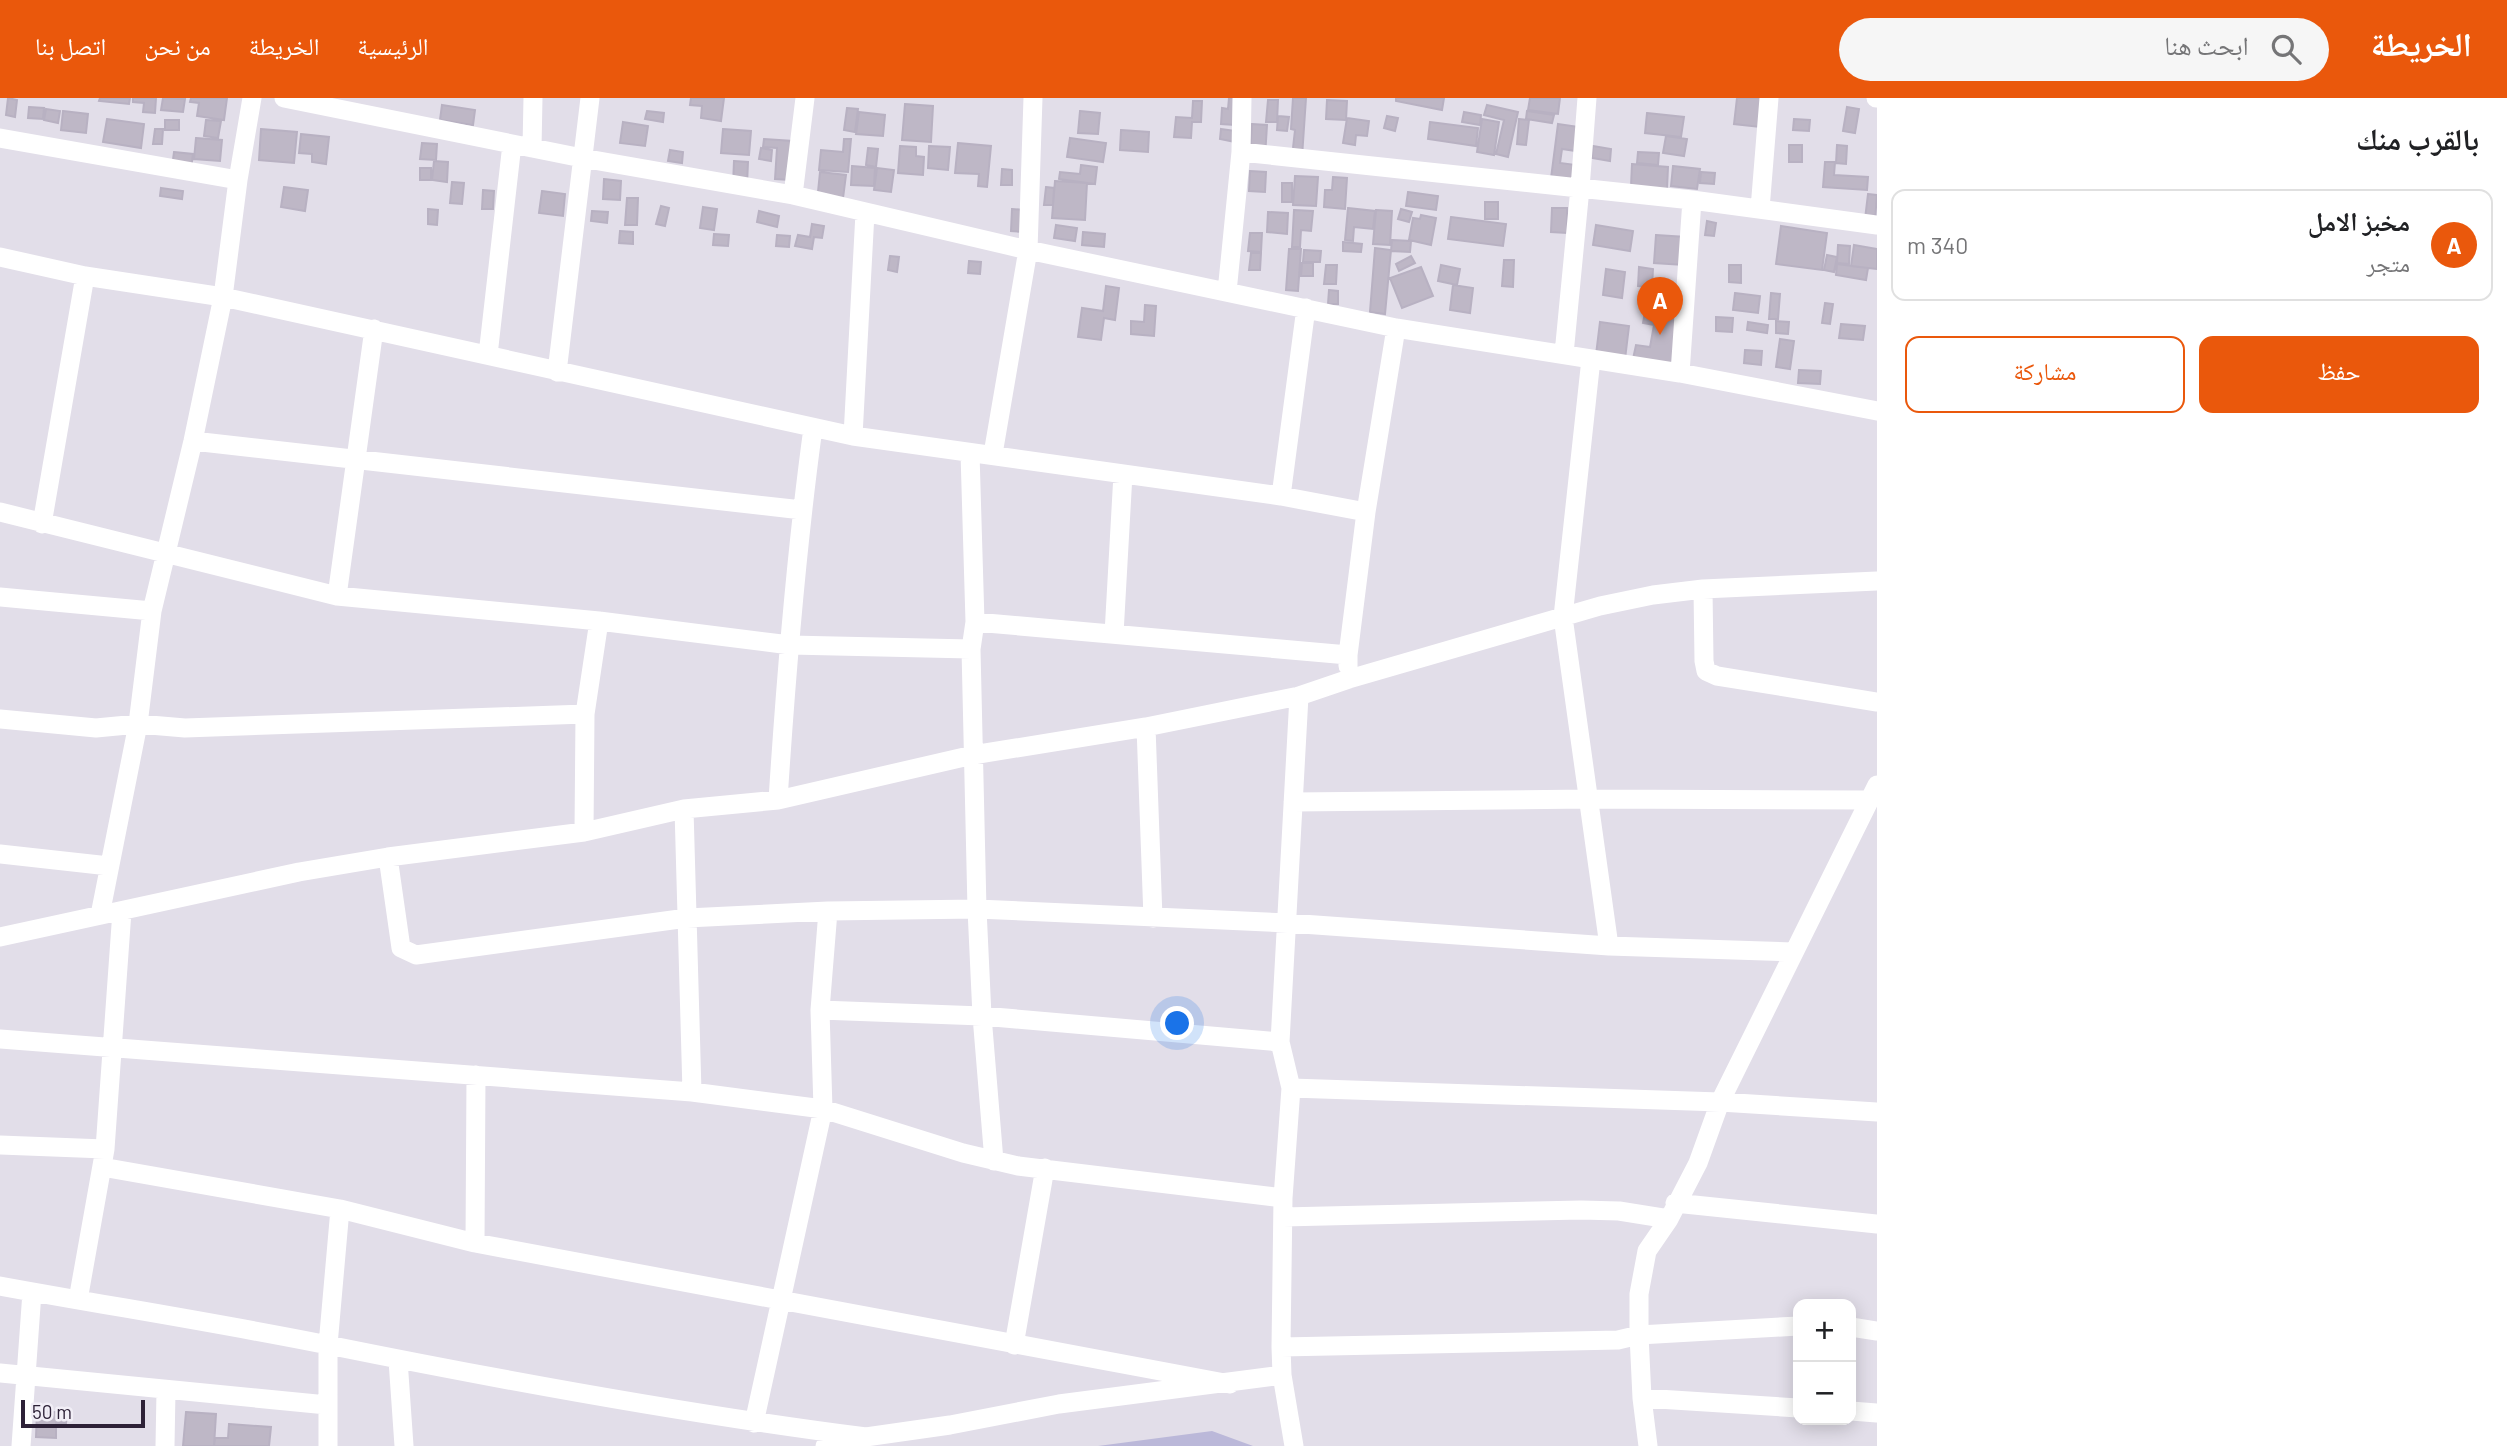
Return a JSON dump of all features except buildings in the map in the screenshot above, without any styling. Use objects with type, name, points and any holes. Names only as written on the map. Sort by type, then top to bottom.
[{"type":"street","points":[[100,915],[138,723],[152,611],[193,442],[223,297],[252,98]]},
{"type":"street","points":[[284,98],[582,158],[793,195],[1028,250],[1396,328],[1680,373],[1877,411]]},
{"type":"street","points":[[488,355],[522,146],[533,98]]},
{"type":"street","points":[[557,372],[590,98]]},
{"type":"street","points":[[793,195],[805,98]]},
{"type":"street","points":[[993,454],[1028,250],[1033,98]]},
{"type":"street","points":[[1227,292],[1241,152],[1242,98]]},
{"type":"street","points":[[1563,354],[1587,98]]},
{"type":"street","points":[[1760,209],[1769,98]]},
{"type":"street","points":[[0,138],[238,180]]},
{"type":"street","points":[[1241,152],[1580,188],[1877,225]]},
{"type":"street","points":[[1680,373],[1692,201]]},
{"type":"street","points":[[853,436],[865,213]]},
{"type":"street","points":[[0,257],[85,276],[223,297],[853,436],[1281,496],[1366,512]]},
{"type":"street","points":[[42,524],[85,276]]},
{"type":"street","points":[[1281,496],[1306,308]]},
{"type":"street","points":[[1349,679],[1348,655],[1366,512],[1396,328]]},
{"type":"street","points":[[337,596],[374,329]]},
{"type":"street","points":[[1591,359],[1563,617],[1609,946]]},
{"type":"street","points":[[778,800],[802,510],[813,428]]},
{"type":"street","points":[[193,442],[802,510]]},
{"type":"street","points":[[970,453],[975,622],[971,649],[977,909],[982,1016],[994,1161]]},
{"type":"street","points":[[1114,634],[1123,474]]},
{"type":"street","points":[[0,512],[337,596],[599,621],[790,645],[971,649]]},
{"type":"street","points":[[0,937],[299,872],[388,857],[584,832],[684,808],[778,800],[973,755],[1146,727],[1299,696],[1600,606],[1653,595],[1703,589],[1877,581]]},
{"type":"street","points":[[1703,589],[1706,671],[1717,676],[1877,702]]},
{"type":"street","points":[[0,597],[152,611]]},
{"type":"street","points":[[584,832],[585,713],[599,621]]},
{"type":"street","points":[[975,622],[1348,655]]},
{"type":"street","points":[[1294,1446],[1282,1375],[1281,1347],[1283,1208],[1291,1088],[1279,1042],[1299,696]]},
{"type":"street","points":[[0,719],[96,728],[138,723],[185,728],[585,713]]},
{"type":"street","points":[[1146,727],[1153,918]]},
{"type":"street","points":[[1293,802],[1872,792],[1720,1102],[1698,1163],[1647,1251],[1639,1294],[1639,1335],[1642,1398],[1648,1446]]},
{"type":"street","points":[[684,808],[692,1092]]},
{"type":"street","points":[[0,853],[108,866]]},
{"type":"street","points":[[388,857],[401,948],[416,955],[687,918],[828,911],[977,909],[1287,923],[1609,946],[1793,952]]},
{"type":"street","points":[[78,1300],[104,1158],[122,911]]},
{"type":"street","points":[[754,1423],[822,1109],[820,1010],[828,911]]},
{"type":"street","points":[[820,1010],[982,1016],[1279,1042]]},
{"type":"street","points":[[0,1039],[692,1092],[822,1109],[994,1161],[1283,1208],[1672,1211],[1877,1224]]},
{"type":"street","points":[[475,1243],[476,1075]]},
{"type":"street","points":[[1291,1088],[1720,1102],[1877,1112]]},
{"type":"street","points":[[0,1144],[104,1158],[340,1209],[475,1243],[1230,1384]]},
{"type":"street","points":[[1013,1345],[1045,1168]]},
{"type":"street","points":[[328,1446],[328,1345],[340,1209]]},
{"type":"street","points":[[0,1286],[754,1423],[866,1437]]},
{"type":"street","points":[[21,1446],[32,1292]]},
{"type":"street","points":[[1281,1347],[1618,1340],[1639,1335],[1793,1326]]},
{"type":"street","points":[[1856,1328],[1877,1331]]},
{"type":"street","points":[[398,1360],[404,1446]]},
{"type":"street","points":[[0,1373],[327,1405]]},
{"type":"street","points":[[825,1446],[1059,1404],[1230,1384],[1282,1375]]},
{"type":"street","points":[[165,1446],[166,1391]]},
{"type":"street","points":[[1642,1398],[1793,1408]]},
{"type":"street","points":[[1856,1411],[1877,1413]]},
{"type":"shaded area","points":[[1212,1431],[1253,1446],[1098,1446]]},
{"type":"place","name":"مخبز الامل","points":[[1660,335]]}]
